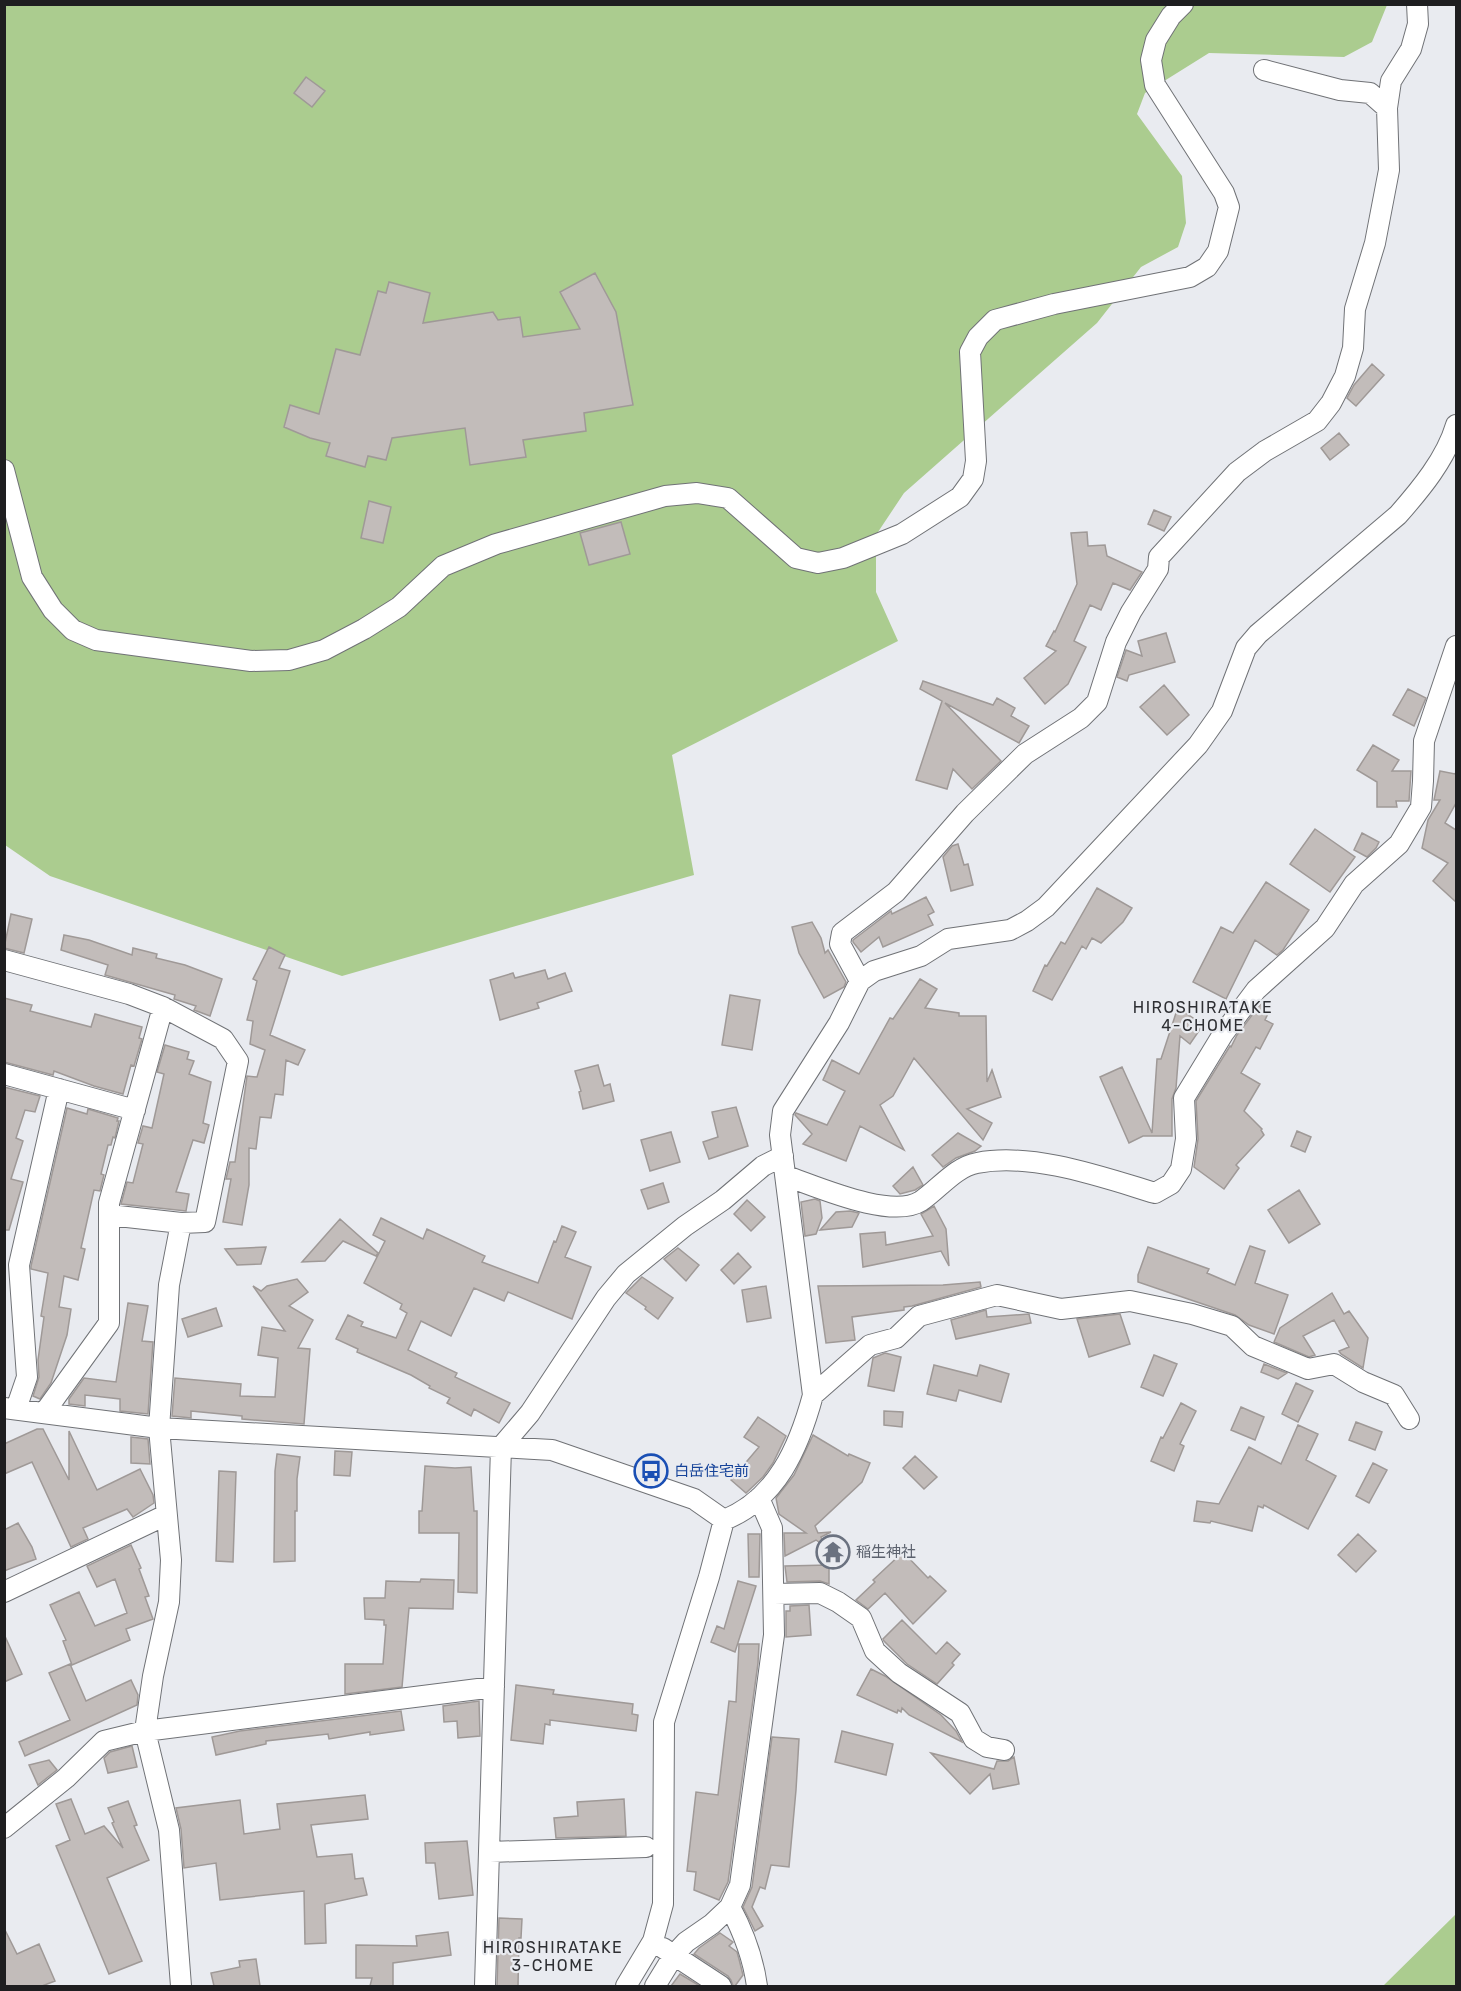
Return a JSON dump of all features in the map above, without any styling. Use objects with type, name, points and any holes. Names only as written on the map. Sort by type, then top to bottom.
[{"type":"street","points":[[4,470],[32,577],[53,610],[73,630],[96,640],[251,661],[289,660],[324,650],[399,607],[443,566],[496,544],[665,496],[697,494],[728,498],[796,558],[818,563],[843,558],[902,534],[960,497],[973,479],[976,461],[970,352],[978,337],[995,320],[1054,304],[1190,277],[1207,267],[1218,251],[1229,207],[1224,193],[1155,85],[1151,60],[1156,40],[1171,16],[1183,4]]},
{"type":"street","points":[[860,981],[840,944],[842,933],[896,892],[965,813],[1025,754],[1081,718],[1098,702],[1116,642],[1131,612],[1158,570],[1159,556],[1237,472],[1265,451],[1317,421],[1331,403],[1346,376],[1353,348],[1355,309],[1375,243],[1389,170],[1387,108],[1391,81],[1411,49],[1418,24],[1416,4]]},
{"type":"street","points":[[1264,70],[1340,90],[1370,93],[1387,108]]},
{"type":"street","points":[[724,1520],[744,1512],[777,1481],[805,1427],[813,1395],[780,1135],[783,1111],[839,1023],[860,981],[874,970],[921,956],[948,939],[1010,930],[1028,921],[1046,907],[1205,737],[1222,711],[1246,648],[1258,634],[1398,515],[1441,458],[1456,426]]},
{"type":"street","points":[[786,1176],[869,1205],[890,1206],[918,1203],[959,1170],[976,1163],[1015,1161],[1073,1168],[1155,1193],[1171,1184],[1181,1169],[1186,1138],[1184,1098],[1223,1034],[1256,990],[1325,928],[1354,884],[1399,844],[1421,807],[1424,741],[1456,646]]},
{"type":"street","points":[[4,960],[129,994],[163,1007],[223,1039],[238,1060],[205,1222],[181,1223],[109,1215]]},
{"type":"street","points":[[44,1413],[109,1323],[109,1203],[163,1007]]},
{"type":"street","points":[[4,1074],[135,1110]]},
{"type":"street","points":[[59,1089],[12,1263],[27,1377],[10,1408],[159,1428],[552,1450],[694,1499],[724,1520]]},
{"type":"street","points":[[485,1986],[501,1447],[530,1413],[606,1298],[626,1274],[685,1226],[723,1200],[763,1166],[783,1156]]},
{"type":"street","points":[[181,1223],[169,1285],[159,1428],[171,1560],[169,1602],[153,1676],[146,1731],[169,1830],[181,1986]]},
{"type":"street","points":[[813,1395],[870,1345],[896,1338],[919,1316],[997,1294],[1061,1309],[1130,1300],[1232,1326],[1252,1346],[1308,1369],[1334,1364],[1363,1382],[1394,1395],[1409,1419]]},
{"type":"street","points":[[655,1986],[674,1955],[686,1942],[712,1924],[730,1907],[740,1884],[774,1635],[771,1528],[759,1498]]},
{"type":"street","points":[[4,1592],[166,1515]]},
{"type":"street","points":[[626,1986],[653,1941],[663,1904],[664,1722],[724,1520]]},
{"type":"street","points":[[774,1594],[820,1593],[838,1602],[861,1618],[875,1651],[899,1673],[960,1713],[974,1739],[987,1747],[1004,1750]]},
{"type":"street","points":[[4,1828],[66,1778],[104,1741],[146,1731],[494,1688]]},
{"type":"street","points":[[490,1852],[645,1847]]},
{"type":"street","points":[[730,1907],[741,1927],[753,1960],[757,1986]]},
{"type":"street","points":[[653,1941],[721,1986]]},
{"type":"green space","points":[[4,5],[1387,5],[1372,42],[1344,57],[1209,53],[1145,93],[1137,114],[1182,176],[1186,223],[1178,247],[1141,267],[1097,323],[904,493],[876,535],[876,592],[898,641],[672,755],[694,875],[342,976],[50,876],[5,845]]},
{"type":"green space","points":[[1456,1914],[1456,1986],[1383,1986]]},
{"type":"building","points":[[306,77],[325,91],[312,107],[294,93]]},
{"type":"building","points":[[595,273],[616,312],[633,405],[584,413],[586,431],[523,440],[526,457],[470,465],[465,428],[392,438],[386,460],[368,456],[365,467],[326,456],[330,443],[310,438],[284,427],[290,405],[319,414],[336,349],[360,355],[378,291],[386,293],[389,282],[430,293],[423,323],[493,312],[498,320],[520,317],[523,337],[580,329],[560,292]]},
{"type":"building","points":[[1372,364],[1384,375],[1356,406],[1347,398],[1354,385]]},
{"type":"building","points":[[1339,433],[1349,445],[1330,460],[1321,448]]},
{"type":"building","points":[[369,501],[391,507],[383,543],[361,538]]},
{"type":"building","points":[[1154,510],[1171,517],[1164,531],[1148,524]]},
{"type":"building","points":[[621,522],[630,554],[589,565],[580,533]]},
{"type":"building","points":[[1087,532],[1088,546],[1105,545],[1107,556],[1142,572],[1130,590],[1113,583],[1101,610],[1090,605],[1074,641],[1086,647],[1068,684],[1045,704],[1024,678],[1056,651],[1046,646],[1077,584],[1071,533]]},
{"type":"building","points":[[1166,633],[1175,662],[1129,675],[1127,681],[1117,677],[1126,650],[1142,656],[1138,641]]},
{"type":"building","points":[[923,681],[993,705],[997,698],[1015,708],[1011,716],[1029,726],[1019,743],[945,703],[1001,761],[972,789],[953,769],[947,789],[916,780],[942,701],[920,689]]},
{"type":"building","points":[[1164,685],[1189,715],[1167,735],[1140,707]]},
{"type":"building","points":[[1408,689],[1426,698],[1414,726],[1393,715]]},
{"type":"building","points":[[1373,745],[1399,760],[1392,771],[1411,771],[1409,801],[1396,801],[1397,807],[1377,807],[1377,782],[1357,770]]},
{"type":"building","points":[[1440,771],[1455,774],[1456,772],[1456,803],[1445,823],[1456,830],[1456,902],[1433,881],[1448,863],[1422,848],[1428,820],[1440,800],[1434,800]]},
{"type":"building","points":[[1315,829],[1355,857],[1330,892],[1290,864]]},
{"type":"building","points":[[1362,833],[1379,842],[1367,857],[1354,850]]},
{"type":"building","points":[[958,844],[964,865],[968,864],[973,885],[951,891],[943,857],[952,846]]},
{"type":"building","points":[[1266,882],[1309,910],[1283,950],[1277,955],[1255,940],[1226,999],[1193,982],[1221,927],[1233,933]]},
{"type":"building","points":[[1097,888],[1132,908],[1123,922],[1101,943],[1092,938],[1086,949],[1082,946],[1052,1000],[1033,991],[1045,965],[1047,966],[1061,942],[1065,944]]},
{"type":"building","points":[[926,897],[934,912],[928,915],[933,925],[883,947],[879,937],[861,952],[853,942],[891,911],[892,914]]},
{"type":"building","points":[[11,914],[32,919],[24,953],[4,948]]},
{"type":"building","points":[[812,922],[821,938],[825,953],[828,950],[846,982],[844,987],[824,998],[799,953],[792,927]]},
{"type":"building","points":[[64,935],[89,940],[132,955],[133,948],[157,954],[156,958],[185,965],[222,979],[210,1016],[194,1010],[196,1006],[174,999],[175,995],[105,975],[108,965],[61,950]]},
{"type":"building","points":[[269,947],[285,955],[279,968],[290,971],[270,1035],[305,1050],[298,1065],[286,1060],[283,1095],[275,1094],[271,1118],[260,1117],[256,1149],[249,1148],[249,1185],[242,1225],[223,1222],[231,1179],[226,1179],[230,1162],[235,1162],[247,1076],[257,1077],[265,1050],[250,1044],[253,1021],[247,1020],[257,981],[253,979]]},
{"type":"building","points":[[545,970],[548,979],[565,973],[572,991],[537,1003],[539,1008],[500,1020],[490,980],[513,973],[515,978]]},
{"type":"building","points":[[920,979],[937,989],[925,1008],[959,1013],[959,1016],[986,1016],[987,1082],[992,1070],[1001,1097],[967,1109],[992,1123],[983,1140],[914,1058],[893,1096],[880,1105],[904,1150],[860,1126],[846,1161],[803,1144],[812,1134],[795,1115],[796,1113],[827,1125],[845,1091],[823,1080],[832,1060],[859,1074],[890,1018],[893,1019]]},
{"type":"building","points":[[730,995],[760,1000],[752,1050],[722,1045]]},
{"type":"building","points":[[4,998],[32,1005],[30,1011],[91,1027],[95,1014],[142,1027],[139,1038],[142,1039],[134,1066],[131,1065],[123,1094],[54,1071],[53,1075],[4,1062]]},
{"type":"building","points":[[1262,1002],[1271,1007],[1265,1020],[1273,1024],[1260,1049],[1256,1047],[1241,1073],[1260,1084],[1244,1111],[1262,1129],[1264,1135],[1236,1165],[1239,1168],[1224,1189],[1194,1167],[1198,1139],[1196,1101],[1237,1035]]},
{"type":"building","points":[[1183,1011],[1203,1025],[1190,1044],[1180,1036],[1176,1088],[1172,1099],[1172,1136],[1143,1136],[1129,1143],[1100,1077],[1122,1067],[1152,1133],[1157,1059],[1161,1059],[1176,1013],[1181,1014]]},
{"type":"building","points":[[165,1045],[189,1052],[187,1059],[194,1061],[189,1074],[211,1082],[203,1123],[209,1125],[204,1143],[193,1140],[176,1192],[189,1194],[186,1211],[121,1204],[127,1182],[133,1183],[143,1144],[138,1143],[143,1126],[152,1128],[164,1074],[157,1072]]},
{"type":"building","points":[[598,1065],[604,1086],[610,1084],[614,1101],[583,1109],[575,1071]]},
{"type":"building","points":[[4,1087],[40,1096],[35,1112],[25,1110],[16,1138],[23,1141],[11,1179],[23,1182],[9,1230],[4,1230]]},
{"type":"building","points":[[736,1107],[748,1146],[709,1159],[703,1142],[718,1137],[712,1112]]},
{"type":"building","points":[[67,1108],[87,1114],[88,1109],[118,1118],[117,1121],[119,1121],[115,1138],[113,1137],[111,1145],[108,1145],[101,1174],[104,1175],[100,1191],[94,1190],[81,1248],[85,1249],[78,1280],[64,1276],[59,1307],[71,1309],[67,1335],[51,1383],[40,1399],[33,1396],[39,1377],[38,1360],[44,1317],[41,1316],[48,1273],[31,1269],[31,1266]]},
{"type":"building","points":[[1297,1131],[1311,1137],[1305,1152],[1291,1146]]},
{"type":"building","points":[[671,1132],[680,1162],[650,1171],[641,1140]]},
{"type":"building","points":[[958,1133],[981,1146],[943,1167],[932,1155]]},
{"type":"building","points":[[913,1167],[923,1185],[900,1194],[893,1186]]},
{"type":"building","points":[[663,1183],[669,1202],[648,1209],[641,1190]]},
{"type":"building","points":[[1299,1190],[1320,1224],[1289,1243],[1268,1210]]},
{"type":"building","points":[[815,1199],[820,1201],[822,1218],[816,1234],[805,1236],[801,1202]]},
{"type":"building","points":[[747,1200],[765,1217],[751,1231],[734,1214]]},
{"type":"building","points":[[934,1206],[946,1229],[949,1266],[941,1251],[863,1267],[860,1234],[885,1232],[886,1245],[933,1236],[921,1214]]},
{"type":"building","points":[[836,1212],[859,1213],[852,1227],[820,1230]]},
{"type":"building","points":[[381,1218],[423,1239],[427,1229],[485,1256],[482,1262],[538,1283],[562,1226],[576,1232],[565,1257],[591,1267],[572,1319],[508,1292],[504,1301],[474,1288],[451,1336],[421,1321],[408,1350],[457,1373],[455,1377],[510,1403],[499,1423],[474,1409],[471,1416],[447,1403],[450,1398],[429,1388],[430,1386],[411,1375],[357,1352],[358,1349],[336,1339],[348,1315],[363,1322],[361,1326],[396,1338],[407,1313],[400,1309],[402,1304],[364,1283],[385,1241],[373,1235]]},
{"type":"building","points":[[340,1219],[378,1253],[376,1256],[343,1241],[325,1261],[302,1262]]},
{"type":"building","points":[[1250,1246],[1265,1251],[1255,1283],[1288,1295],[1274,1334],[1249,1325],[1235,1315],[1138,1282],[1138,1275],[1148,1247],[1209,1269],[1207,1273],[1235,1285]]},
{"type":"building","points":[[266,1247],[261,1264],[237,1265],[225,1249]]},
{"type":"building","points":[[678,1248],[699,1265],[686,1281],[664,1259]]},
{"type":"building","points":[[738,1253],[751,1267],[734,1284],[721,1270]]},
{"type":"building","points":[[642,1277],[673,1298],[658,1319],[626,1293]]},
{"type":"building","points":[[297,1279],[308,1292],[289,1306],[313,1320],[298,1348],[310,1349],[304,1424],[242,1419],[242,1416],[191,1411],[191,1418],[172,1416],[175,1378],[241,1384],[240,1396],[275,1397],[278,1358],[258,1355],[262,1327],[285,1331],[253,1286],[261,1291],[267,1286]]},
{"type":"building","points":[[980,1282],[981,1287],[904,1307],[904,1310],[852,1317],[855,1340],[826,1343],[818,1286],[943,1285]]},
{"type":"building","points":[[766,1286],[771,1318],[747,1322],[742,1290]]},
{"type":"building","points":[[1332,1293],[1344,1314],[1349,1311],[1368,1338],[1363,1368],[1339,1351],[1349,1347],[1334,1320],[1303,1336],[1315,1355],[1309,1357],[1274,1342],[1280,1328]]},
{"type":"building","points":[[128,1303],[148,1306],[142,1341],[153,1342],[148,1414],[120,1411],[120,1399],[85,1395],[85,1406],[69,1404],[69,1399],[84,1378],[116,1382]]},
{"type":"building","points":[[216,1308],[222,1326],[188,1337],[182,1319]]},
{"type":"building","points":[[986,1310],[987,1317],[1029,1314],[1031,1323],[956,1339],[951,1320]]},
{"type":"building","points":[[1120,1314],[1130,1344],[1089,1357],[1077,1319]]},
{"type":"building","points":[[885,1353],[901,1357],[894,1391],[868,1386],[873,1358]]},
{"type":"building","points":[[1154,1355],[1177,1364],[1163,1396],[1141,1387]]},
{"type":"building","points":[[1264,1364],[1287,1373],[1278,1379],[1261,1372]]},
{"type":"building","points":[[934,1365],[977,1376],[980,1365],[1009,1374],[1001,1402],[959,1390],[956,1401],[927,1394]]},
{"type":"building","points":[[1296,1383],[1313,1391],[1298,1422],[1282,1414]]},
{"type":"building","points":[[1181,1403],[1196,1411],[1180,1444],[1184,1446],[1174,1471],[1151,1461],[1161,1437],[1163,1438]]},
{"type":"building","points":[[1241,1407],[1264,1417],[1255,1440],[1231,1430]]},
{"type":"building","points":[[884,1411],[903,1412],[902,1427],[884,1425]]},
{"type":"building","points":[[758,1417],[786,1436],[773,1463],[763,1477],[746,1493],[731,1480],[759,1447],[744,1437]]},
{"type":"building","points":[[1356,1422],[1382,1432],[1375,1450],[1349,1440]]},
{"type":"building","points":[[1298,1425],[1318,1434],[1306,1460],[1336,1476],[1308,1529],[1264,1505],[1263,1508],[1258,1506],[1252,1531],[1211,1521],[1210,1523],[1194,1521],[1197,1501],[1219,1504],[1249,1447],[1281,1464]]},
{"type":"building","points":[[37,1429],[43,1429],[69,1480],[69,1431],[97,1490],[140,1469],[153,1495],[154,1503],[133,1517],[127,1509],[83,1528],[88,1539],[71,1547],[32,1462],[4,1474],[4,1444]]},
{"type":"building","points":[[813,1435],[848,1456],[849,1454],[870,1463],[862,1482],[815,1526],[818,1533],[831,1532],[821,1537],[826,1547],[816,1540],[785,1556],[784,1533],[806,1533],[779,1514],[776,1498],[794,1475]]},
{"type":"building","points":[[131,1437],[148,1439],[150,1464],[131,1463]]},
{"type":"building","points":[[335,1451],[352,1452],[350,1476],[334,1475]]},
{"type":"building","points":[[277,1454],[300,1457],[297,1511],[295,1511],[295,1561],[274,1562]]},
{"type":"building","points":[[915,1456],[937,1477],[924,1489],[903,1468]]},
{"type":"building","points":[[1373,1463],[1387,1470],[1369,1503],[1356,1496]]},
{"type":"building","points":[[425,1466],[471,1467],[474,1511],[477,1511],[477,1593],[458,1592],[459,1533],[419,1533],[419,1511],[422,1511]]},
{"type":"building","points":[[219,1471],[236,1472],[233,1562],[216,1561]]},
{"type":"building","points":[[18,1523],[36,1559],[4,1571],[4,1530]]},
{"type":"building","points":[[748,1534],[760,1534],[759,1577],[749,1577]]},
{"type":"building","points":[[1358,1534],[1376,1551],[1356,1572],[1338,1555]]},
{"type":"building","points":[[131,1545],[141,1568],[139,1569],[149,1596],[145,1597],[153,1619],[126,1629],[130,1640],[72,1665],[63,1641],[66,1640],[50,1605],[79,1592],[95,1626],[127,1613],[115,1579],[97,1587],[87,1566]]},
{"type":"building","points":[[903,1552],[928,1578],[930,1576],[946,1591],[913,1624],[885,1593],[868,1609],[856,1600],[875,1582],[873,1580]]},
{"type":"building","points":[[829,1565],[829,1584],[820,1581],[787,1582],[785,1566]]},
{"type":"building","points":[[421,1579],[454,1580],[453,1609],[409,1608],[402,1687],[345,1694],[345,1664],[383,1664],[386,1625],[384,1625],[384,1620],[365,1619],[364,1598],[385,1598],[386,1581],[420,1582]]},
{"type":"building","points":[[738,1581],[756,1586],[735,1652],[711,1642],[717,1626],[724,1629]]},
{"type":"building","points":[[809,1605],[811,1635],[786,1637],[786,1611],[790,1611],[790,1606]]},
{"type":"building","points":[[902,1620],[936,1654],[947,1642],[960,1654],[952,1663],[954,1665],[937,1684],[907,1664],[884,1641],[883,1639]]},
{"type":"building","points":[[4,1634],[22,1674],[4,1682]]},
{"type":"building","points":[[739,1644],[759,1644],[758,1663],[728,1882],[719,1900],[694,1890],[696,1872],[687,1871],[696,1792],[718,1795],[729,1701],[736,1702]]},
{"type":"building","points":[[70,1664],[86,1701],[131,1680],[138,1695],[137,1705],[25,1756],[19,1742],[70,1720],[49,1673]]},
{"type":"building","points":[[871,1669],[885,1676],[941,1715],[956,1731],[962,1742],[909,1715],[902,1708],[901,1712],[898,1710],[897,1713],[857,1695]]},
{"type":"building","points":[[516,1685],[554,1690],[553,1694],[633,1704],[632,1714],[638,1715],[636,1731],[550,1720],[550,1725],[545,1724],[543,1744],[511,1740]]},
{"type":"building","points":[[479,1701],[480,1736],[458,1738],[457,1721],[444,1722],[443,1706]]},
{"type":"building","points":[[401,1711],[404,1730],[370,1735],[370,1732],[329,1739],[328,1734],[266,1741],[266,1744],[216,1755],[212,1737],[240,1731]]},
{"type":"building","points":[[842,1731],[893,1744],[886,1775],[835,1762]]},
{"type":"building","points":[[772,1737],[799,1739],[796,1790],[789,1867],[771,1865],[765,1889],[760,1887],[752,1907],[763,1926],[755,1931],[743,1907],[752,1887]]},
{"type":"building","points":[[132,1746],[137,1767],[108,1773],[104,1758],[110,1752]]},
{"type":"building","points":[[931,1753],[994,1769],[997,1761],[1008,1761],[1014,1757],[1019,1784],[993,1789],[990,1774],[970,1794]]},
{"type":"building","points":[[49,1760],[57,1770],[38,1785],[29,1765]]},
{"type":"building","points":[[365,1795],[368,1819],[311,1825],[317,1857],[352,1854],[355,1879],[363,1878],[367,1895],[325,1904],[326,1943],[305,1944],[304,1891],[220,1900],[216,1863],[184,1868],[181,1829],[176,1808],[240,1800],[244,1834],[280,1829],[277,1804]]},
{"type":"building","points":[[71,1799],[85,1834],[104,1826],[123,1848],[108,1808],[128,1801],[137,1825],[134,1826],[149,1860],[107,1878],[142,1961],[109,1974],[56,1846],[70,1840],[56,1804]]},
{"type":"building","points":[[624,1799],[626,1836],[556,1838],[554,1818],[578,1816],[577,1802]]},
{"type":"building","points":[[467,1841],[473,1895],[439,1899],[435,1863],[426,1863],[425,1843]]},
{"type":"building","points":[[499,1918],[522,1919],[521,1938],[519,1938],[518,1986],[497,1986]]},
{"type":"building","points":[[4,1928],[17,1954],[39,1944],[55,1981],[42,1986],[4,1986]]},
{"type":"building","points":[[448,1932],[451,1955],[393,1963],[393,1986],[370,1986],[372,1978],[356,1978],[356,1945],[417,1946],[416,1936]]},
{"type":"building","points":[[720,1933],[733,1942],[729,1946],[737,1952],[739,1959],[743,1975],[735,1986],[728,1976],[694,1954]]},
{"type":"building","points":[[256,1959],[260,1986],[214,1986],[211,1973],[240,1967],[239,1961]]},
{"type":"building","points":[[680,1974],[700,1986],[671,1986]]},
{"type":"place","name":"白岳住宅前","points":[[651,1471]]},
{"type":"place","name":"稲生神社","points":[[833,1552]]},
{"type":"district","name":"HIROSHIRATAKE 4-CHOME","points":[[1203,1016]]},
{"type":"district","name":"HIROSHIRATAKE 3-CHOME","points":[[553,1956]]}]
